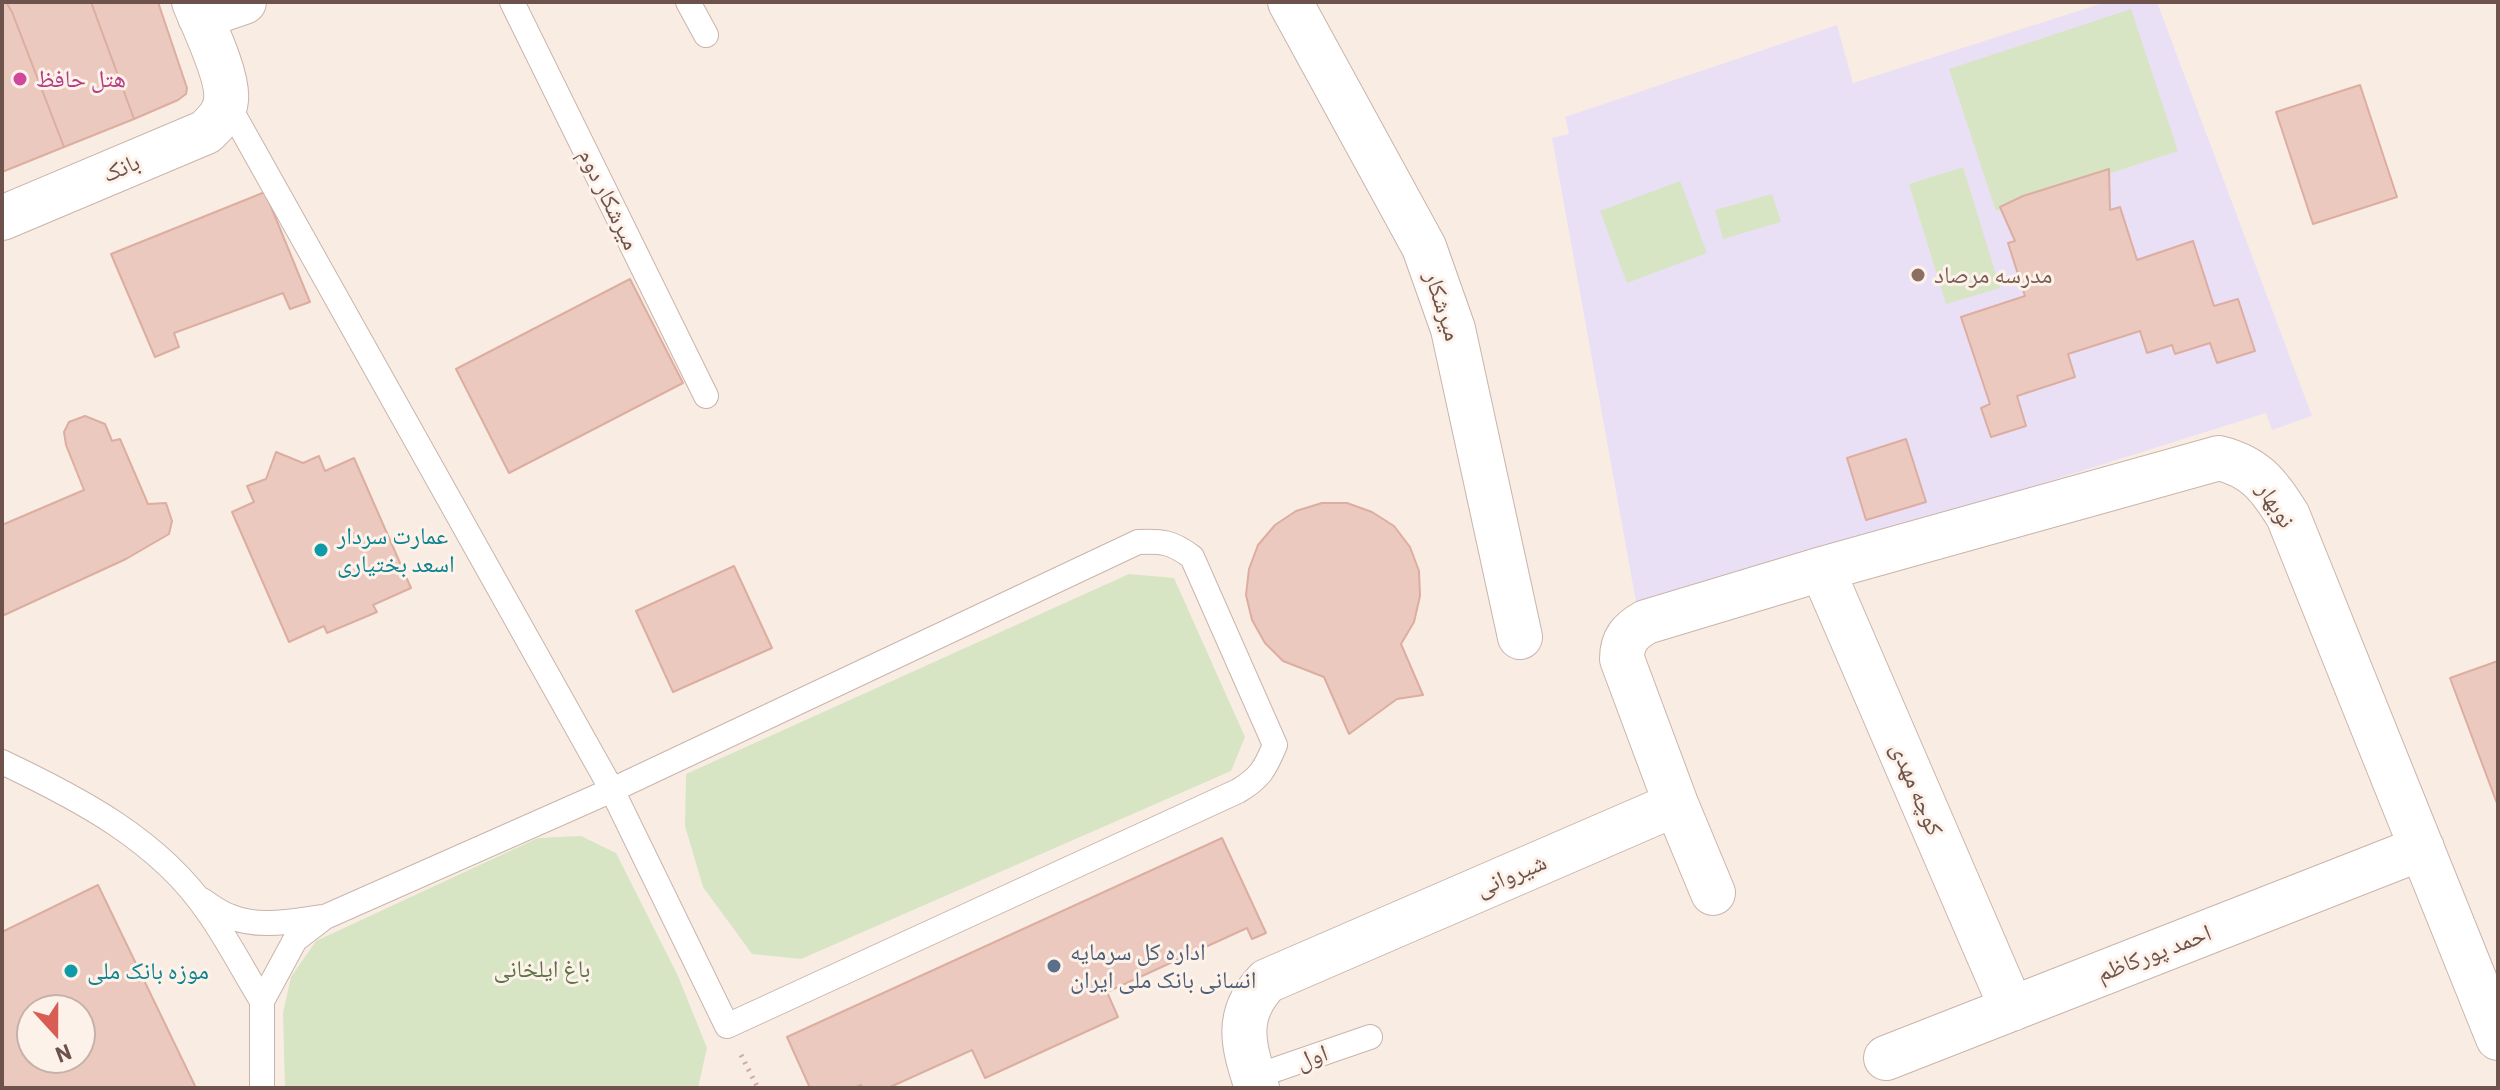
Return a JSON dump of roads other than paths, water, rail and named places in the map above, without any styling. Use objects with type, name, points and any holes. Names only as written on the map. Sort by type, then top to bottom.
[{"type":"street","points":[[226,101],[224,79],[197,9],[244,2]]},
{"type":"street","name":"میرشکار","points":[[1290,2],[1424,247],[1441,291],[1453,329],[1520,637]]},
{"type":"street","name":"بانک","points":[[2,218],[206,132],[220,118],[226,101]]},
{"type":"street","name":"نوبهار","points":[[1676,804],[1622,659],[1625,640],[1632,630],[1646,622],[1822,569],[2219,458],[2253,472],[2272,491],[2288,516],[2498,1038]]},
{"type":"street","name":"کوچه مهدی","points":[[1822,569],[2012,1009]]},
{"type":"street","points":[[1676,804],[1713,893]]},
{"type":"street","name":"شیروانی","points":[[1252,1071],[1243,1029],[1255,993],[1267,981],[1676,804]]},
{"type":"street","name":"احمد پورکاظم","points":[[1886,1058],[2422,848]]},
{"type":"lane","name":"میرشکار دوم","points":[[512,2],[706,396]]},
{"type":"lane","points":[[688,2],[706,35]]},
{"type":"lane","points":[[226,101],[612,790],[727,1026],[1238,791],[1254,781],[1266,766],[1275,745],[1192,557],[1177,545],[1158,541],[1138,542],[612,790],[325,917],[295,940],[262,1001],[262,1088]]},
{"type":"lane","points":[[2,762],[66,792],[124,829],[179,876],[208,911],[262,1001]]},
{"type":"lane","points":[[196,897],[230,917],[256,923],[325,917]]},
{"type":"lane","name":"اول","points":[[1252,1071],[1370,1037]]},
{"type":"place","name":"هتل حافظ","points":[[20,79]]},
{"type":"place","name":"مدرسه مرصاد","points":[[1918,275]]},
{"type":"place","name":"عمارت سردار اسعد بختیاری","points":[[321,550]]},
{"type":"place","name":"اداره کل سرمایه انسانی بانک ملی ایران","points":[[1054,966]]},
{"type":"place","name":"موزه بانک ملی","points":[[71,971]]},
{"type":"park label","name":"باغ ایلخانی","points":[[542,969]]}]
